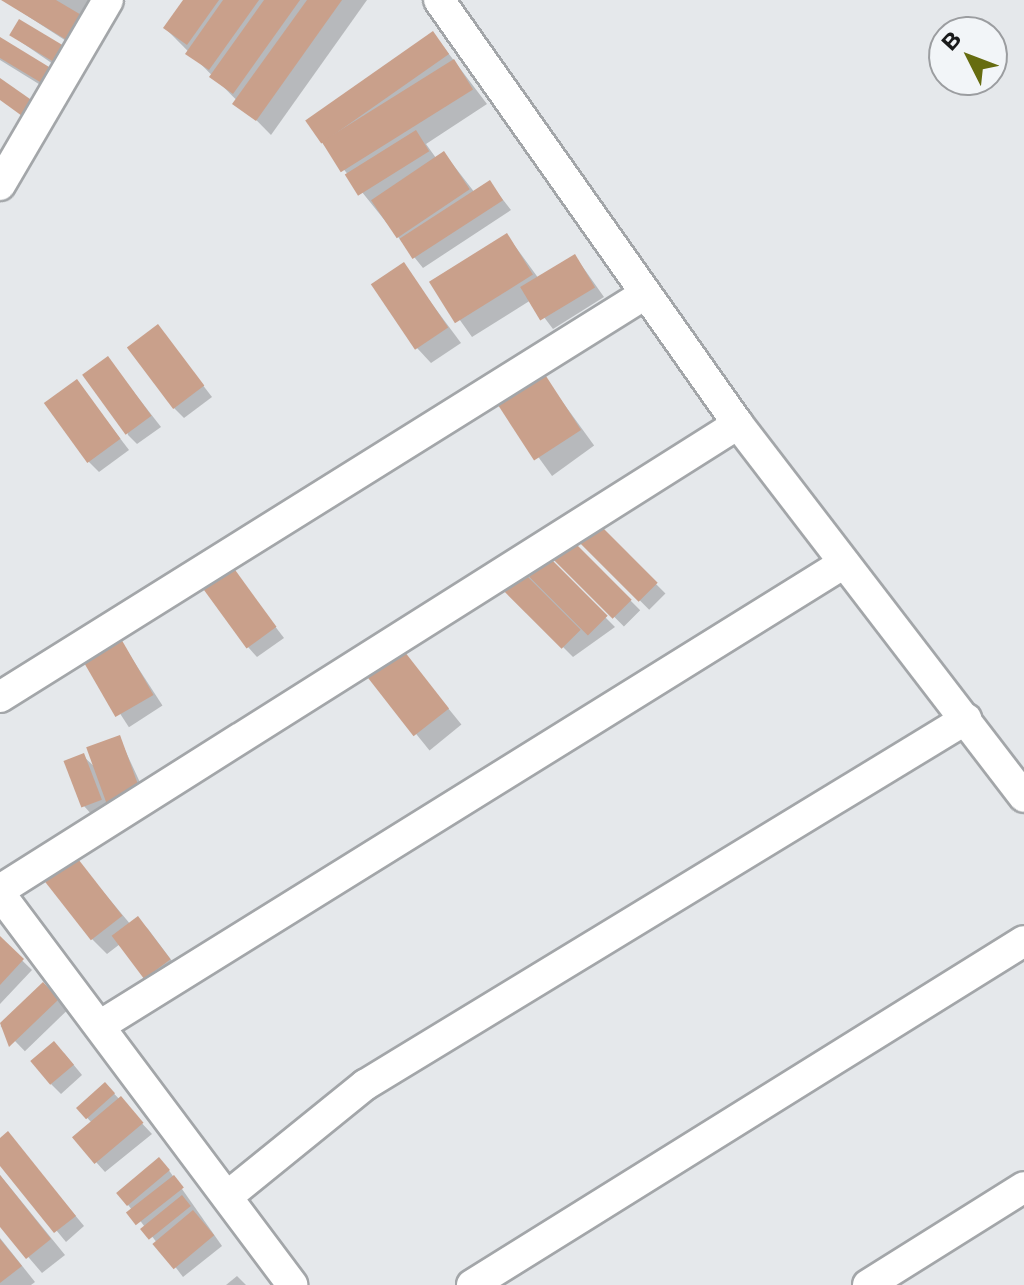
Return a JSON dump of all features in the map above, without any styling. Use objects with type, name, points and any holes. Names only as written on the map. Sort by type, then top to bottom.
[{"type":"street","points":[[0,185],[108,0]]},
{"type":"street","points":[[439,0],[738,424],[1024,797]]},
{"type":"street","points":[[0,697],[645,294]]},
{"type":"street","points":[[292,1285],[229,1195],[0,892],[738,424]]},
{"type":"street","points":[[101,1025],[844,563]]},
{"type":"street","points":[[229,1195],[365,1085],[966,719]]},
{"type":"street","points":[[472,1285],[1024,941]]},
{"type":"street","points":[[868,1285],[1024,1187]]},
{"type":"building","points":[[1,0],[56,0],[83,16],[70,42]]},
{"type":"building","points":[[183,0],[219,0],[187,45],[163,28]]},
{"type":"building","points":[[223,0],[259,0],[209,70],[185,54]]},
{"type":"building","points":[[264,0],[300,0],[233,94],[209,77]]},
{"type":"building","points":[[307,0],[342,0],[256,121],[232,104]]},
{"type":"building","points":[[19,19],[66,47],[56,64],[9,35]]},
{"type":"building","points":[[433,31],[449,54],[321,143],[305,120]]},
{"type":"building","points":[[0,37],[54,70],[45,85],[0,58]]},
{"type":"building","points":[[454,59],[473,90],[341,172],[322,142]]},
{"type":"building","points":[[0,78],[40,106],[29,121],[0,100]]},
{"type":"building","points":[[416,130],[429,151],[358,196],[345,175]]},
{"type":"building","points":[[444,151],[470,189],[397,238],[371,200]]},
{"type":"building","points":[[490,180],[503,200],[412,259],[399,239]]},
{"type":"building","points":[[507,233],[533,275],[455,323],[429,282]]},
{"type":"building","points":[[575,254],[595,287],[540,320],[520,287]]},
{"type":"building","points":[[404,262],[448,327],[415,350],[371,284]]},
{"type":"building","points":[[158,324],[204,385],[173,409],[127,347]]},
{"type":"building","points":[[108,356],[151,416],[126,435],[82,375]]},
{"type":"building","points":[[544,373],[581,430],[534,461],[497,403]]},
{"type":"building","points":[[77,379],[120,439],[87,463],[44,403]]},
{"type":"building","points":[[599,524],[658,583],[639,602],[580,543]]},
{"type":"building","points":[[573,541],[632,600],[613,619],[554,560]]},
{"type":"building","points":[[549,557],[608,616],[588,635],[529,577]]},
{"type":"building","points":[[233,567],[276,627],[247,649],[203,589]]},
{"type":"building","points":[[522,571],[581,630],[562,649],[503,590]]},
{"type":"building","points":[[120,637],[154,695],[115,717],[82,659]]},
{"type":"building","points":[[401,647],[449,708],[414,736],[366,675]]},
{"type":"building","points":[[120,735],[142,794],[108,807],[86,747]]},
{"type":"building","points":[[84,753],[102,800],[81,808],[63,761]]},
{"type":"building","points":[[75,855],[122,916],[91,940],[43,880]]},
{"type":"building","points":[[138,916],[170,959],[144,979],[112,936]]},
{"type":"building","points":[[0,936],[24,959],[0,985]]},
{"type":"building","points":[[43,982],[59,999],[9,1047],[0,1023]]},
{"type":"building","points":[[54,1041],[74,1065],[50,1085],[30,1061]]},
{"type":"building","points":[[105,1082],[115,1093],[86,1119],[76,1108]]},
{"type":"building","points":[[121,1096],[143,1123],[94,1164],[72,1137]]},
{"type":"building","points":[[8,1131],[76,1216],[54,1233],[0,1166],[0,1138]]},
{"type":"building","points":[[159,1157],[170,1170],[127,1206],[116,1193]]},
{"type":"building","points":[[0,1175],[51,1239],[26,1259],[0,1227]]},
{"type":"building","points":[[174,1175],[184,1188],[136,1225],[126,1213]]},
{"type":"building","points":[[182,1195],[191,1206],[149,1240],[140,1229]]},
{"type":"building","points":[[193,1210],[214,1235],[174,1269],[152,1244]]},
{"type":"building","points":[[0,1239],[22,1266],[0,1283]]}]
